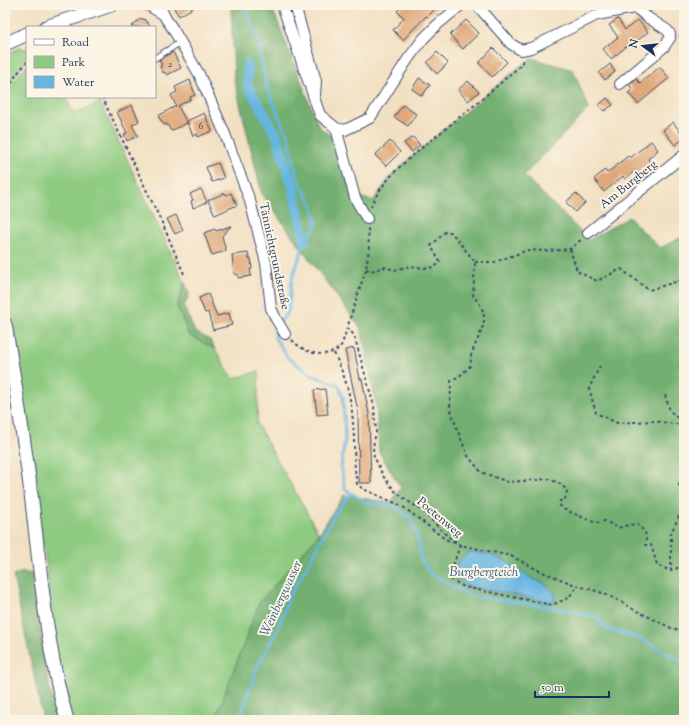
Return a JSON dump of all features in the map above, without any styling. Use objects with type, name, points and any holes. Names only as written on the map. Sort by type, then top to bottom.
[{"type":"street","points":[[49,26],[111,5]]},
{"type":"street","name":"Tännichtgrundstraße","points":[[159,5],[199,74],[250,201],[266,263],[271,308],[285,334]]},
{"type":"street","points":[[282,5],[293,32],[314,101],[320,115],[336,128],[346,130],[370,118],[408,59],[423,39],[461,5]]},
{"type":"street","points":[[295,5],[316,81],[314,101]]},
{"type":"street","points":[[477,5],[511,44],[521,50],[531,48],[597,15],[650,5]]},
{"type":"street","points":[[620,84],[664,47],[670,38],[670,34],[667,30],[636,8]]},
{"type":"street","points":[[5,44],[26,34]]},
{"type":"street","points":[[336,128],[355,198],[367,219]]},
{"type":"street","name":"Am Burgberg","points":[[588,233],[684,155]]},
{"type":"street","points":[[5,324],[26,456],[45,609],[58,689],[67,720]]},
{"type":"lane","points":[[132,5],[146,7],[166,19]]},
{"type":"lane","points":[[156,57],[181,42]]},
{"type":"path","points":[[285,334],[306,351],[316,354],[334,353],[339,349],[342,344],[366,270],[369,249],[367,219],[373,201],[391,176],[520,66],[531,48]]},
{"type":"path","points":[[5,93],[26,63]]},
{"type":"path","points":[[102,98],[164,227],[184,274]]},
{"type":"path","points":[[366,270],[371,271],[385,267],[394,270],[411,266],[424,268],[435,267],[440,262],[431,246],[445,232],[451,232],[475,262],[473,296],[480,303],[485,318],[482,330],[471,354],[470,365],[462,374],[451,381],[450,407],[468,456],[481,472],[508,482],[549,479],[561,484],[566,491],[565,498],[560,501],[559,504],[563,509],[596,523],[605,521],[618,528],[637,524],[646,533],[647,538],[645,545],[651,545],[657,565],[672,571],[684,565]]},
{"type":"path","points":[[475,262],[495,262],[528,250],[548,251],[570,249],[588,233]]},
{"type":"path","points":[[570,249],[577,271],[597,281],[621,269],[649,290],[682,280],[684,281]]},
{"type":"path","name":"Poetenweg","points":[[346,328],[354,335],[374,406],[376,432],[373,447],[374,456],[386,480],[395,491],[422,510],[443,532],[460,545],[511,556],[540,571],[578,586],[600,592],[666,625],[684,631]]},
{"type":"path","points":[[334,353],[344,373],[350,396],[353,422],[356,484],[363,489],[402,506],[445,539],[460,545],[450,579],[464,587],[552,605],[568,598],[578,586]]},
{"type":"path","points":[[600,366],[589,388],[596,413],[617,423],[652,420],[684,425]]},
{"type":"path","points":[[665,395],[670,411],[684,425]]},
{"type":"path","points":[[684,466],[679,485],[684,497]]},
{"type":"path","points":[[672,571],[671,533],[684,501]]},
{"type":"green space","points":[[231,5],[271,5],[319,127],[331,136],[357,196],[373,201],[391,176],[414,155],[520,66],[532,58],[573,70],[589,108],[524,175],[589,240],[629,217],[660,248],[684,236],[684,720],[215,720],[259,603],[319,534],[344,495],[390,503],[401,488],[379,452],[376,405],[361,329],[262,195],[234,79]],"holes":[[[460,560],[504,560],[532,579],[544,583]]]},
{"type":"green space","points":[[18,48],[26,49],[26,61],[10,81],[14,82],[26,66],[26,98],[66,98],[73,114],[100,102],[185,283],[177,306],[189,335],[215,349],[233,379],[259,371],[257,424],[319,534],[259,604],[215,720],[73,720],[63,683],[52,627],[47,570],[5,300],[5,56]]},
{"type":"green space","points":[[185,283],[189,294],[184,307],[195,332],[210,340],[215,349],[189,335],[177,306]]},
{"type":"green space","points":[[23,572],[33,574],[32,584],[50,690],[59,720],[43,720],[13,576]]},
{"type":"water","name":"Burgbergteich","points":[[469,552],[488,554],[504,560],[532,579],[544,583],[554,592],[555,599],[550,602],[463,585],[455,569],[460,560]]},
{"type":"building","points":[[172,5],[198,5],[179,16]]},
{"type":"building","points":[[403,5],[439,5],[403,40],[393,30],[404,18],[397,11]]},
{"type":"building","points":[[140,19],[144,19],[150,26],[132,26]]},
{"type":"building","points":[[618,19],[625,30],[638,20],[648,32],[633,44],[632,42],[611,59],[603,49],[618,37],[609,25]]},
{"type":"building","points":[[466,20],[479,33],[463,49],[450,35]]},
{"type":"building","points":[[493,48],[507,62],[492,77],[479,63]]},
{"type":"building","points":[[173,52],[181,68],[167,75],[165,72],[163,73],[160,66],[162,65],[159,60]]},
{"type":"building","points":[[437,52],[448,63],[437,74],[427,63]]},
{"type":"building","points":[[610,64],[615,72],[605,80],[599,73]]},
{"type":"building","points":[[660,67],[669,78],[638,104],[628,93],[633,89],[629,85],[636,79],[640,83]]},
{"type":"building","points":[[419,78],[430,85],[422,96],[412,89]]},
{"type":"building","points":[[190,80],[195,95],[178,106],[187,123],[171,131],[167,124],[164,125],[158,116],[176,106],[171,95],[177,92],[175,87]]},
{"type":"building","points":[[468,81],[479,92],[468,101],[458,90]]},
{"type":"building","points":[[607,98],[613,105],[604,111],[599,105]]},
{"type":"building","points":[[132,105],[139,121],[132,125],[138,136],[127,141],[124,134],[127,133],[117,112]]},
{"type":"building","points":[[403,105],[416,114],[408,126],[394,117]]},
{"type":"building","points":[[204,113],[212,131],[198,137],[197,134],[193,136],[187,121]]},
{"type":"building","points":[[673,122],[684,137],[675,145],[663,130]]},
{"type":"building","points":[[413,137],[420,145],[412,152],[404,143]]},
{"type":"building","points":[[390,141],[400,152],[386,166],[375,155]]},
{"type":"building","points":[[651,141],[658,150],[648,159],[656,169],[644,179],[636,170],[625,179],[623,176],[604,192],[594,179],[605,170],[607,173],[628,156],[630,158]]},
{"type":"building","points":[[218,163],[224,178],[212,182],[206,167]]},
{"type":"building","points":[[201,189],[207,202],[193,208],[191,201],[193,200],[190,194]]},
{"type":"building","points":[[225,193],[226,195],[231,193],[237,205],[215,215],[208,200]]},
{"type":"building","points":[[576,193],[585,203],[575,212],[566,202]]},
{"type":"building","points":[[176,215],[183,230],[175,234],[167,219]]},
{"type":"building","points":[[231,226],[222,236],[226,251],[212,255],[204,233]]},
{"type":"building","points":[[248,253],[249,259],[251,258],[251,276],[238,278],[238,274],[234,274],[232,255]]},
{"type":"building","points":[[208,294],[217,316],[229,313],[232,325],[213,330],[208,312],[205,313],[199,298]]},
{"type":"building","points":[[354,348],[369,414],[371,483],[359,483],[358,411],[345,350]]},
{"type":"building","points":[[325,389],[328,414],[317,415],[314,390]]},
{"type":"waterway","points":[[244,5],[259,43],[266,86],[289,139],[297,178],[312,204],[317,222],[305,241],[292,279],[288,312],[276,327],[275,338],[288,358],[312,375],[338,385],[343,396],[345,438],[341,467],[345,489],[365,502],[392,505],[410,517],[418,538],[421,560],[430,573],[459,590],[473,596],[554,608],[597,617],[606,629],[639,638],[681,661],[684,659]]},
{"type":"waterway","points":[[247,65],[248,86],[276,134],[292,184],[305,241]]},
{"type":"waterway","name":"Weinbergwasser","points":[[242,720],[243,709],[258,666],[278,628],[290,595],[313,556],[333,516],[351,493]]},
{"type":"waterway","points":[[550,602],[554,608]]}]
